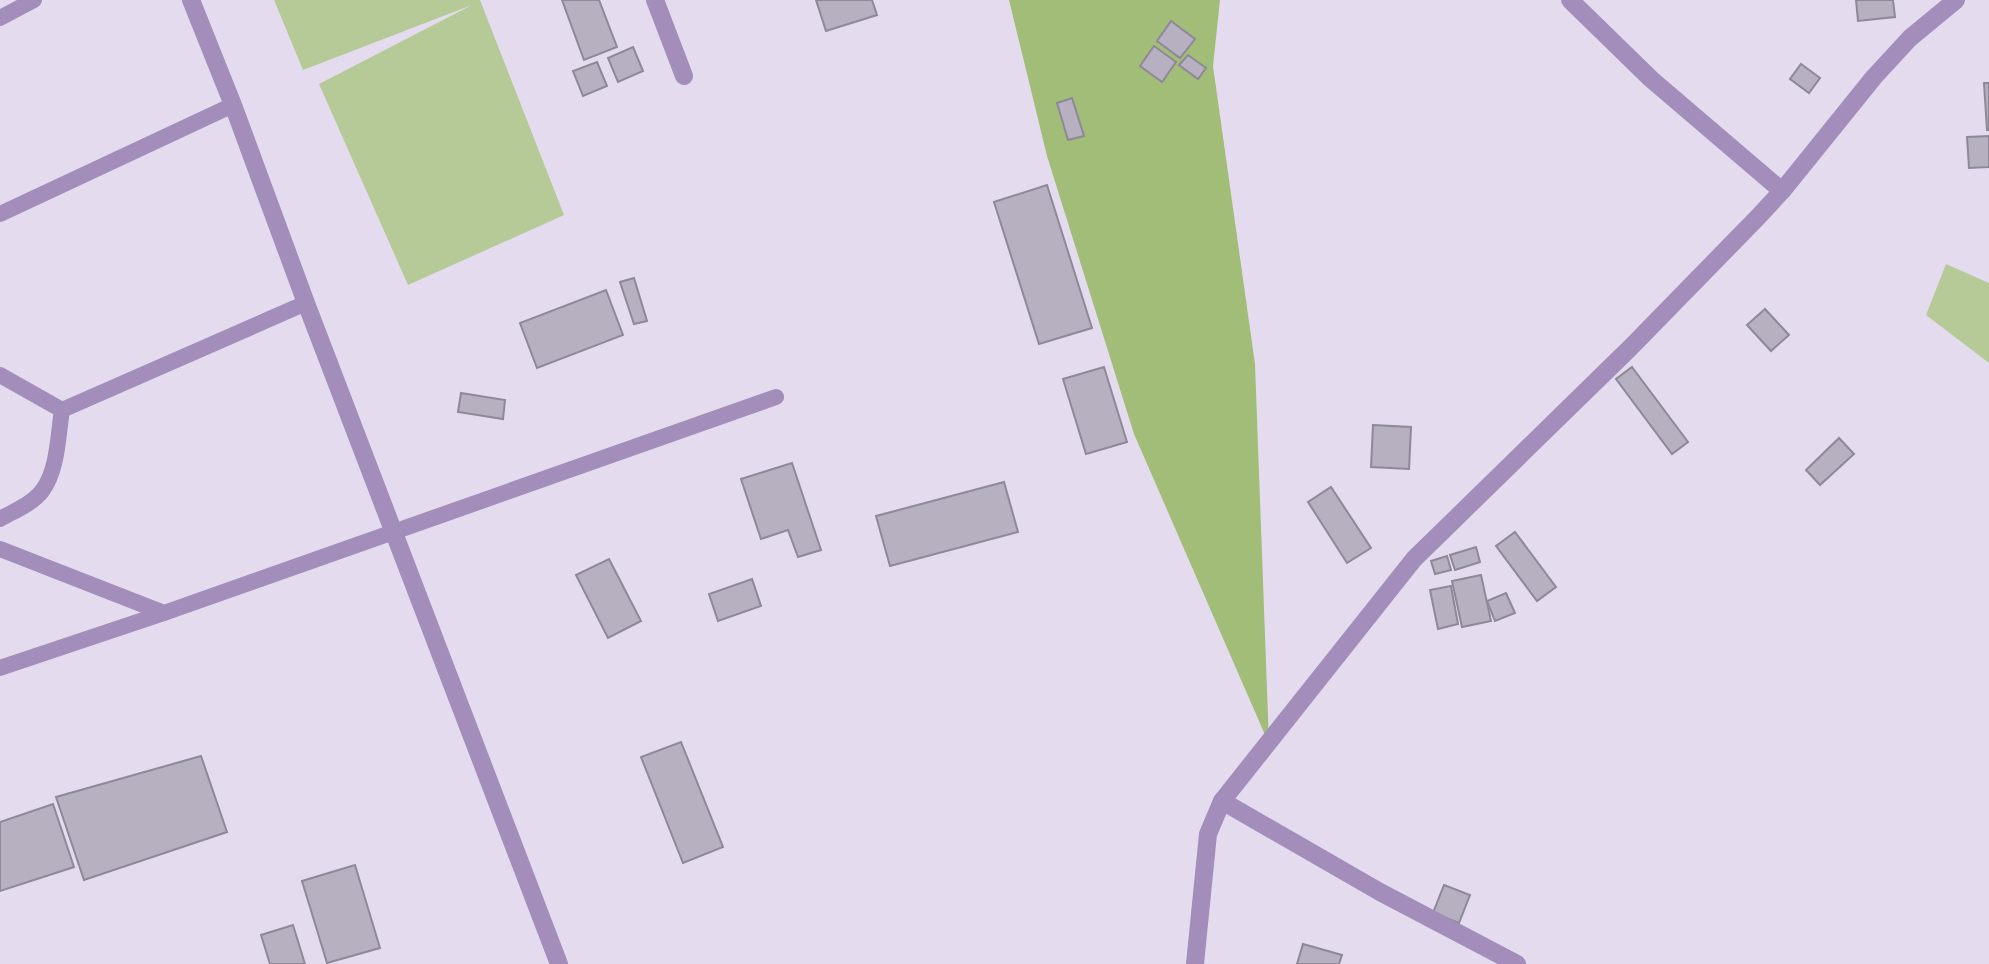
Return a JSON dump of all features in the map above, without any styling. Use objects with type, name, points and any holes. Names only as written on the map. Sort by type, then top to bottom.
[{"type":"street","points":[[191,0],[559,964]]},
{"type":"street","points":[[655,0],[684,76]]},
{"type":"street","points":[[1570,0],[1651,79],[1782,191]]},
{"type":"street","points":[[1195,964],[1208,834],[1222,801],[1414,559],[1631,347],[1782,191],[1874,76],[1910,38],[1955,0]]},
{"type":"street","points":[[1222,801],[1380,892],[1517,964]]},
{"type":"lane","points":[[0,18],[34,0]]},
{"type":"lane","points":[[0,214],[233,105]]},
{"type":"lane","points":[[62,410],[306,303]]},
{"type":"lane","points":[[0,375],[62,410]]},
{"type":"lane","points":[[0,668],[776,397]]},
{"type":"lane","points":[[0,519],[42,491],[52,469],[62,410]]},
{"type":"lane","points":[[0,549],[163,613]]},
{"type":"green space","points":[[274,0],[480,0],[564,215],[408,285],[319,84],[472,5],[303,70]]},
{"type":"green space","points":[[1009,0],[1220,0],[1213,66],[1255,364],[1269,744],[1134,434],[1047,156]]},
{"type":"green space","points":[[1946,264],[1989,283],[1989,363],[1926,315]]},
{"type":"building","points":[[562,0],[599,0],[617,47],[584,60]]},
{"type":"building","points":[[816,0],[872,0],[877,15],[826,31]]},
{"type":"building","points":[[1856,0],[1893,0],[1895,17],[1858,21]]},
{"type":"building","points":[[1171,21],[1195,39],[1180,58],[1157,41]]},
{"type":"building","points":[[1154,46],[1176,62],[1162,82],[1140,66]]},
{"type":"building","points":[[633,47],[643,71],[618,82],[608,58]]},
{"type":"building","points":[[1188,55],[1206,68],[1198,79],[1179,65]]},
{"type":"building","points":[[597,62],[607,86],[583,96],[573,71]]},
{"type":"building","points":[[1801,64],[1820,78],[1809,93],[1790,79]]},
{"type":"building","points":[[1984,83],[1989,83],[1989,130],[1987,130]]},
{"type":"building","points":[[1072,98],[1084,136],[1068,140],[1057,103]]},
{"type":"building","points":[[1989,136],[1989,167],[1969,168],[1967,137]]},
{"type":"building","points":[[1047,185],[1092,328],[1039,344],[994,202]]},
{"type":"building","points":[[634,278],[647,321],[634,324],[620,282]]},
{"type":"building","points":[[606,290],[623,335],[537,368],[520,323]]},
{"type":"building","points":[[1765,309],[1789,335],[1771,351],[1747,325]]},
{"type":"building","points":[[1104,367],[1127,442],[1086,454],[1063,379]]},
{"type":"building","points":[[1632,367],[1688,442],[1672,454],[1616,379]]},
{"type":"building","points":[[461,393],[505,400],[503,419],[458,412]]},
{"type":"building","points":[[1373,425],[1411,427],[1409,469],[1371,467]]},
{"type":"building","points":[[1839,438],[1854,454],[1820,485],[1806,470]]},
{"type":"building","points":[[792,463],[821,550],[798,557],[788,530],[761,539],[741,479]]},
{"type":"building","points":[[1004,482],[1018,532],[890,566],[876,516]]},
{"type":"building","points":[[1331,487],[1371,548],[1347,563],[1308,502]]},
{"type":"building","points":[[1515,532],[1556,587],[1537,601],[1496,546]]},
{"type":"building","points":[[1476,547],[1480,562],[1455,570],[1450,555]]},
{"type":"building","points":[[1447,556],[1451,570],[1435,574],[1431,561]]},
{"type":"building","points":[[609,559],[641,621],[608,638],[576,575]]},
{"type":"building","points":[[1481,575],[1491,621],[1462,627],[1452,581]]},
{"type":"building","points":[[752,579],[761,606],[718,621],[709,594]]},
{"type":"building","points":[[1451,586],[1458,624],[1438,629],[1430,590]]},
{"type":"building","points":[[1506,593],[1515,613],[1495,621],[1487,601]]},
{"type":"building","points":[[681,742],[723,847],[683,863],[641,757]]},
{"type":"building","points":[[201,756],[227,832],[84,880],[56,797]]},
{"type":"building","points":[[53,804],[74,867],[0,891],[0,822]]},
{"type":"building","points":[[355,865],[380,948],[327,963],[302,881]]},
{"type":"building","points":[[1444,885],[1470,895],[1459,923],[1433,913]]},
{"type":"building","points":[[293,925],[305,964],[270,964],[261,935]]},
{"type":"building","points":[[1303,944],[1342,955],[1339,964],[1297,964]]}]
